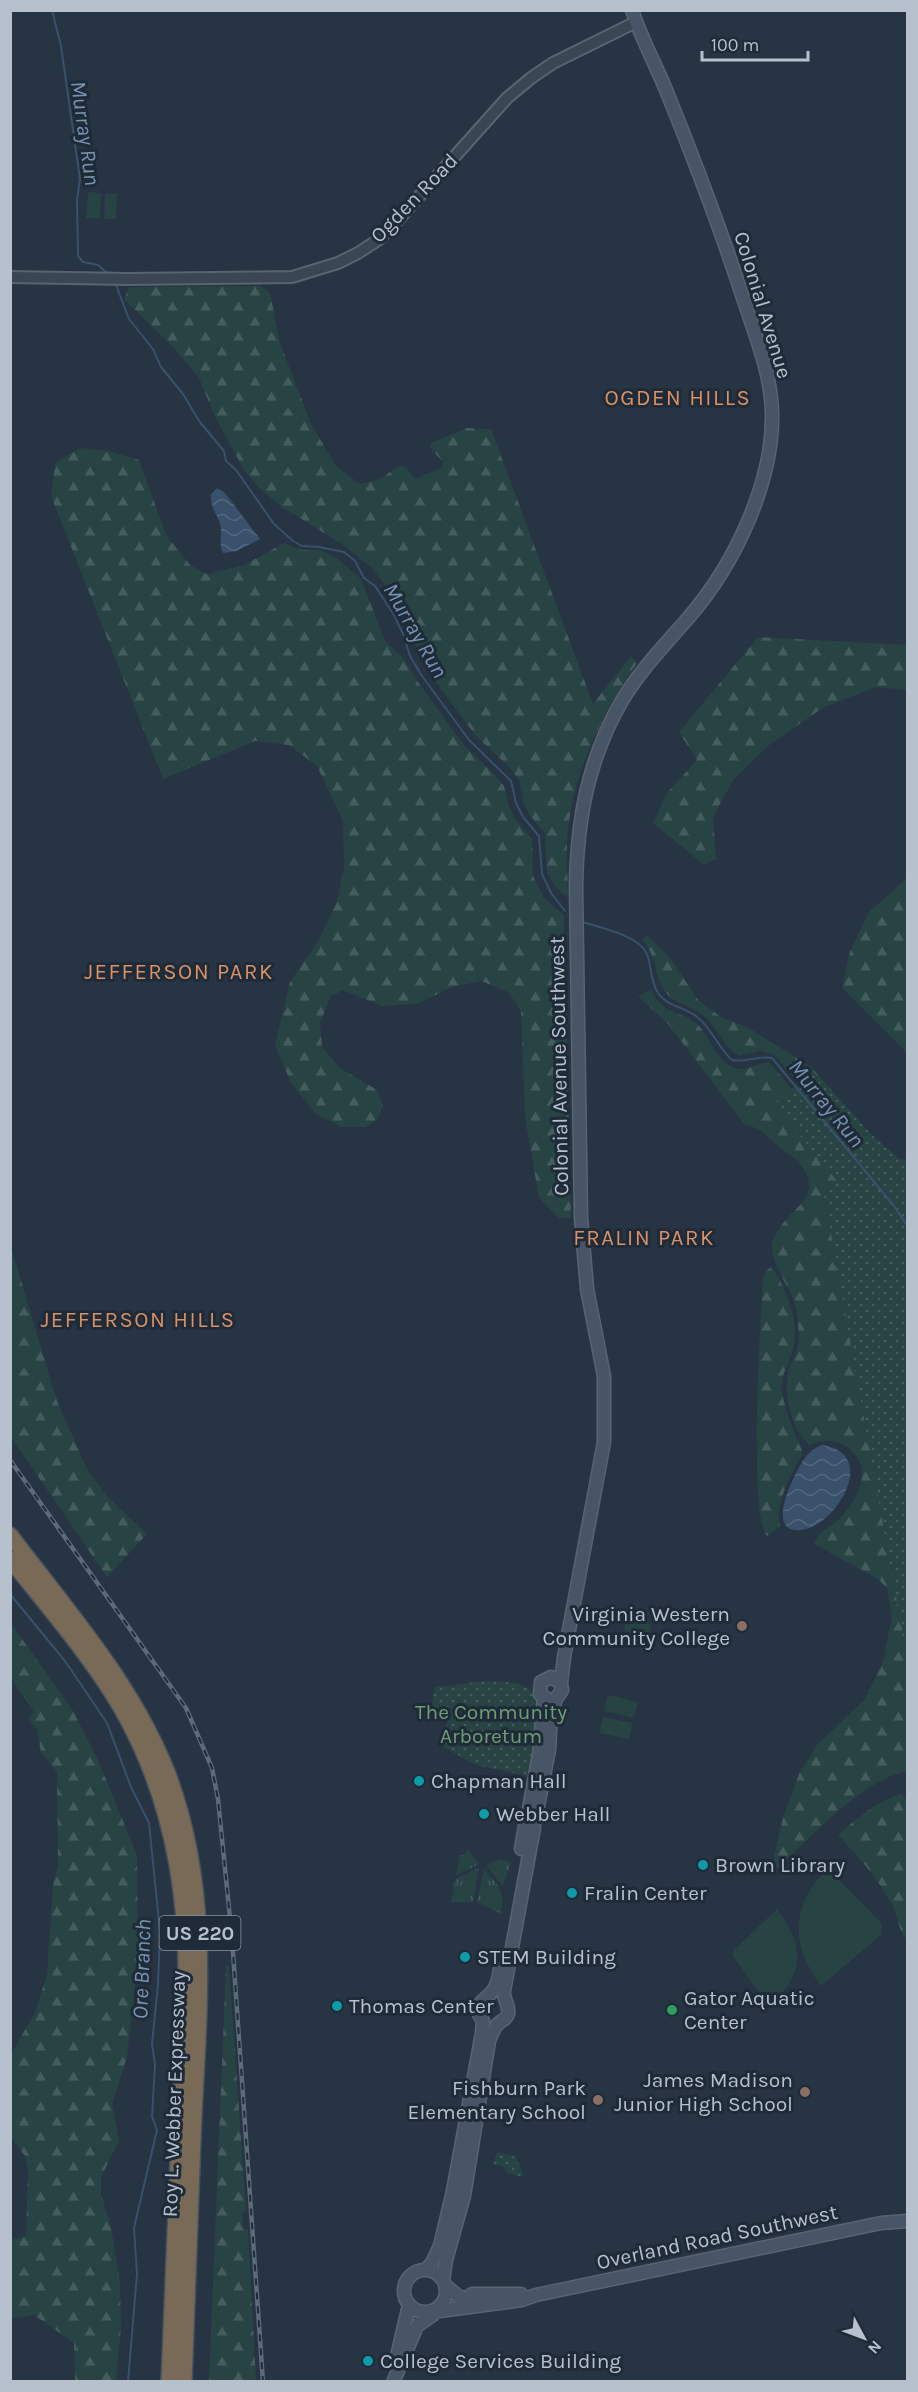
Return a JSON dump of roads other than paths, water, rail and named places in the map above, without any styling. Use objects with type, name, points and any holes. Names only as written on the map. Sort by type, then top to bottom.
[{"type":"highway","name":"Roy L. Webber Expressway","points":[[10,1535],[95,1644],[127,1692],[169,1777],[193,1865],[201,1949],[184,2382]]},
{"type":"highway","name":"Roy L. Webber Expressway","points":[[10,1559],[84,1653],[120,1707],[160,1794],[176,1852],[185,1923],[186,1965],[169,2382]]},
{"type":"main road","name":"Colonial Avenue","points":[[609,725],[636,679],[702,601],[727,561],[764,481],[772,411],[767,374],[731,259],[666,91],[634,16]]},
{"type":"main road","name":"Colonial Avenue Southwest","points":[[556,1680],[564,1657],[604,1442],[604,1376],[587,1289],[581,1218],[576,887],[577,838],[585,793],[599,747],[609,725]]},
{"type":"main road","points":[[544,1679],[556,1680],[561,1693],[550,1699],[540,1694],[539,1686],[544,1679]]},
{"type":"main road","points":[[497,1996],[530,1824],[549,1750],[550,1699]]},
{"type":"main road","points":[[393,2381],[417,2326],[445,2299],[444,2278],[464,2196],[489,2041],[498,2024],[505,2019],[508,2013],[508,2006],[497,1996],[485,1997],[479,2005],[479,2015],[483,2021],[498,2024]]},
{"type":"main road","points":[[425,2270],[436,2257],[457,2169],[483,2021]]},
{"type":"main road","name":"Overland Road Southwest","points":[[433,2311],[522,2300],[536,2295],[881,2223],[908,2221]]},
{"type":"main road","points":[[405,2274],[428,2258],[442,2233]]},
{"type":"main road","points":[[393,2381],[409,2305],[405,2293],[406,2285],[415,2272],[425,2270],[444,2278]]},
{"type":"main road","name":"Overland Road Southwest","points":[[444,2278],[452,2293],[468,2300],[521,2294],[536,2295]]},
{"type":"main road","points":[[409,2305],[418,2311],[433,2311]]},
{"type":"street","name":"Ogden Road","points":[[10,277],[285,278],[338,263],[378,240],[507,99],[531,78],[634,16]]},
{"type":"water","points":[[217,488],[225,493],[260,539],[237,551],[223,553],[220,523],[211,498],[211,494]]},
{"type":"water","points":[[822,1445],[839,1451],[848,1461],[850,1475],[846,1489],[838,1504],[827,1517],[814,1526],[801,1530],[790,1529],[784,1523],[783,1513],[789,1489],[804,1459],[812,1450]]},
{"type":"waterway","name":"Murray Run","points":[[52,10],[61,46],[80,179],[77,200],[78,256],[83,262],[98,265],[106,272],[113,273]]},
{"type":"waterway","name":"Murray Run","points":[[116,285],[129,319],[153,349],[161,367],[183,394],[199,421],[224,451],[226,461],[236,470],[274,524],[302,546],[344,552],[355,561],[364,578],[375,586],[394,615],[410,656],[422,676],[469,740],[511,781],[516,803],[523,817],[539,836],[542,874],[551,893],[565,911]]},
{"type":"waterway","name":"Murray Run","points":[[582,922],[628,937],[643,948],[647,954],[658,993],[666,1001],[693,1014],[702,1022],[732,1060],[772,1058],[894,1206],[908,1227]]},
{"type":"waterway","name":"Ore Branch","points":[[10,1594],[65,1661],[107,1723],[131,1787],[149,1823],[160,1932],[152,2044],[155,2065],[152,2117],[157,2130],[134,2228],[137,2274],[128,2382]]},
{"type":"railway","points":[[10,1460],[186,1708],[212,1768],[218,1799],[232,1938],[263,2382]]},
{"type":"place","name":"Virginia Western Community College","points":[[742,1626]]},
{"type":"place","name":"Chapman Hall","points":[[419,1781]]},
{"type":"place","name":"Webber Hall","points":[[484,1814]]},
{"type":"place","name":"Brown Library","points":[[703,1865]]},
{"type":"place","name":"Fralin Center","points":[[572,1893]]},
{"type":"place","name":"STEM Building","points":[[465,1957]]},
{"type":"place","name":"Thomas Center","points":[[337,2006]]},
{"type":"place","name":"Gator Aquatic Center","points":[[672,2010]]},
{"type":"place","name":"James Madison Junior High School","points":[[805,2092]]},
{"type":"place","name":"Fishburn Park Elementary School","points":[[598,2100]]},
{"type":"place","name":"College Services Building","points":[[368,2361]]},
{"type":"district","name":"OGDEN HILLS","points":[[678,397]]},
{"type":"district","name":"JEFFERSON PARK","points":[[179,971]]},
{"type":"district","name":"FRALIN PARK","points":[[644,1237]]},
{"type":"district","name":"JEFFERSON HILLS","points":[[138,1319]]},
{"type":"park label","name":"The Community Arboretum","points":[[491,1724]]}]
